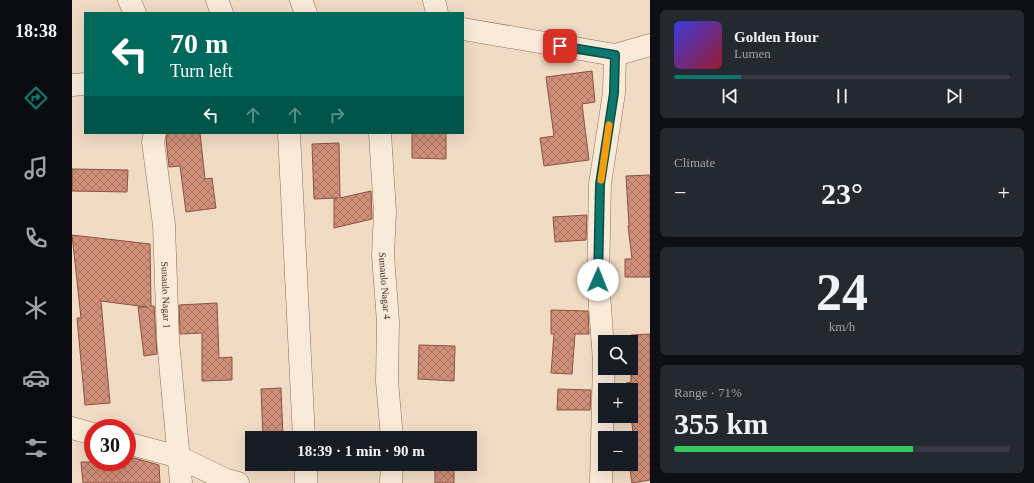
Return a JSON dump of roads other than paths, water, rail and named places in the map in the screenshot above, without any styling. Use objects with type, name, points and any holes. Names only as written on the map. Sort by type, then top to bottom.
[{"type":"street","points":[[129,0],[135,12]]},
{"type":"street","points":[[217,0],[222,12]]},
{"type":"street","points":[[301,0],[306,12]]},
{"type":"street","points":[[434,0],[437,12]]},
{"type":"street","points":[[464,29],[615,55],[650,45]]},
{"type":"street","points":[[601,483],[604,361],[598,280],[600,184],[614,93],[615,55]]},
{"type":"street","points":[[72,85],[84,84]]},
{"type":"street","name":"Sunaulo Nagar 1","points":[[155,134],[153,142],[164,225],[168,340],[181,483]]},
{"type":"street","points":[[289,134],[304,431]]},
{"type":"street","name":"Sunaulo Nagar 4","points":[[380,134],[385,212],[383,255],[388,322],[387,381],[391,431]]},
{"type":"street","points":[[72,428],[84,431]]},
{"type":"street","points":[[136,445],[179,457],[226,480],[238,483]]},
{"type":"street","points":[[306,471],[306,483]]},
{"type":"street","points":[[391,483],[392,471]]}]
